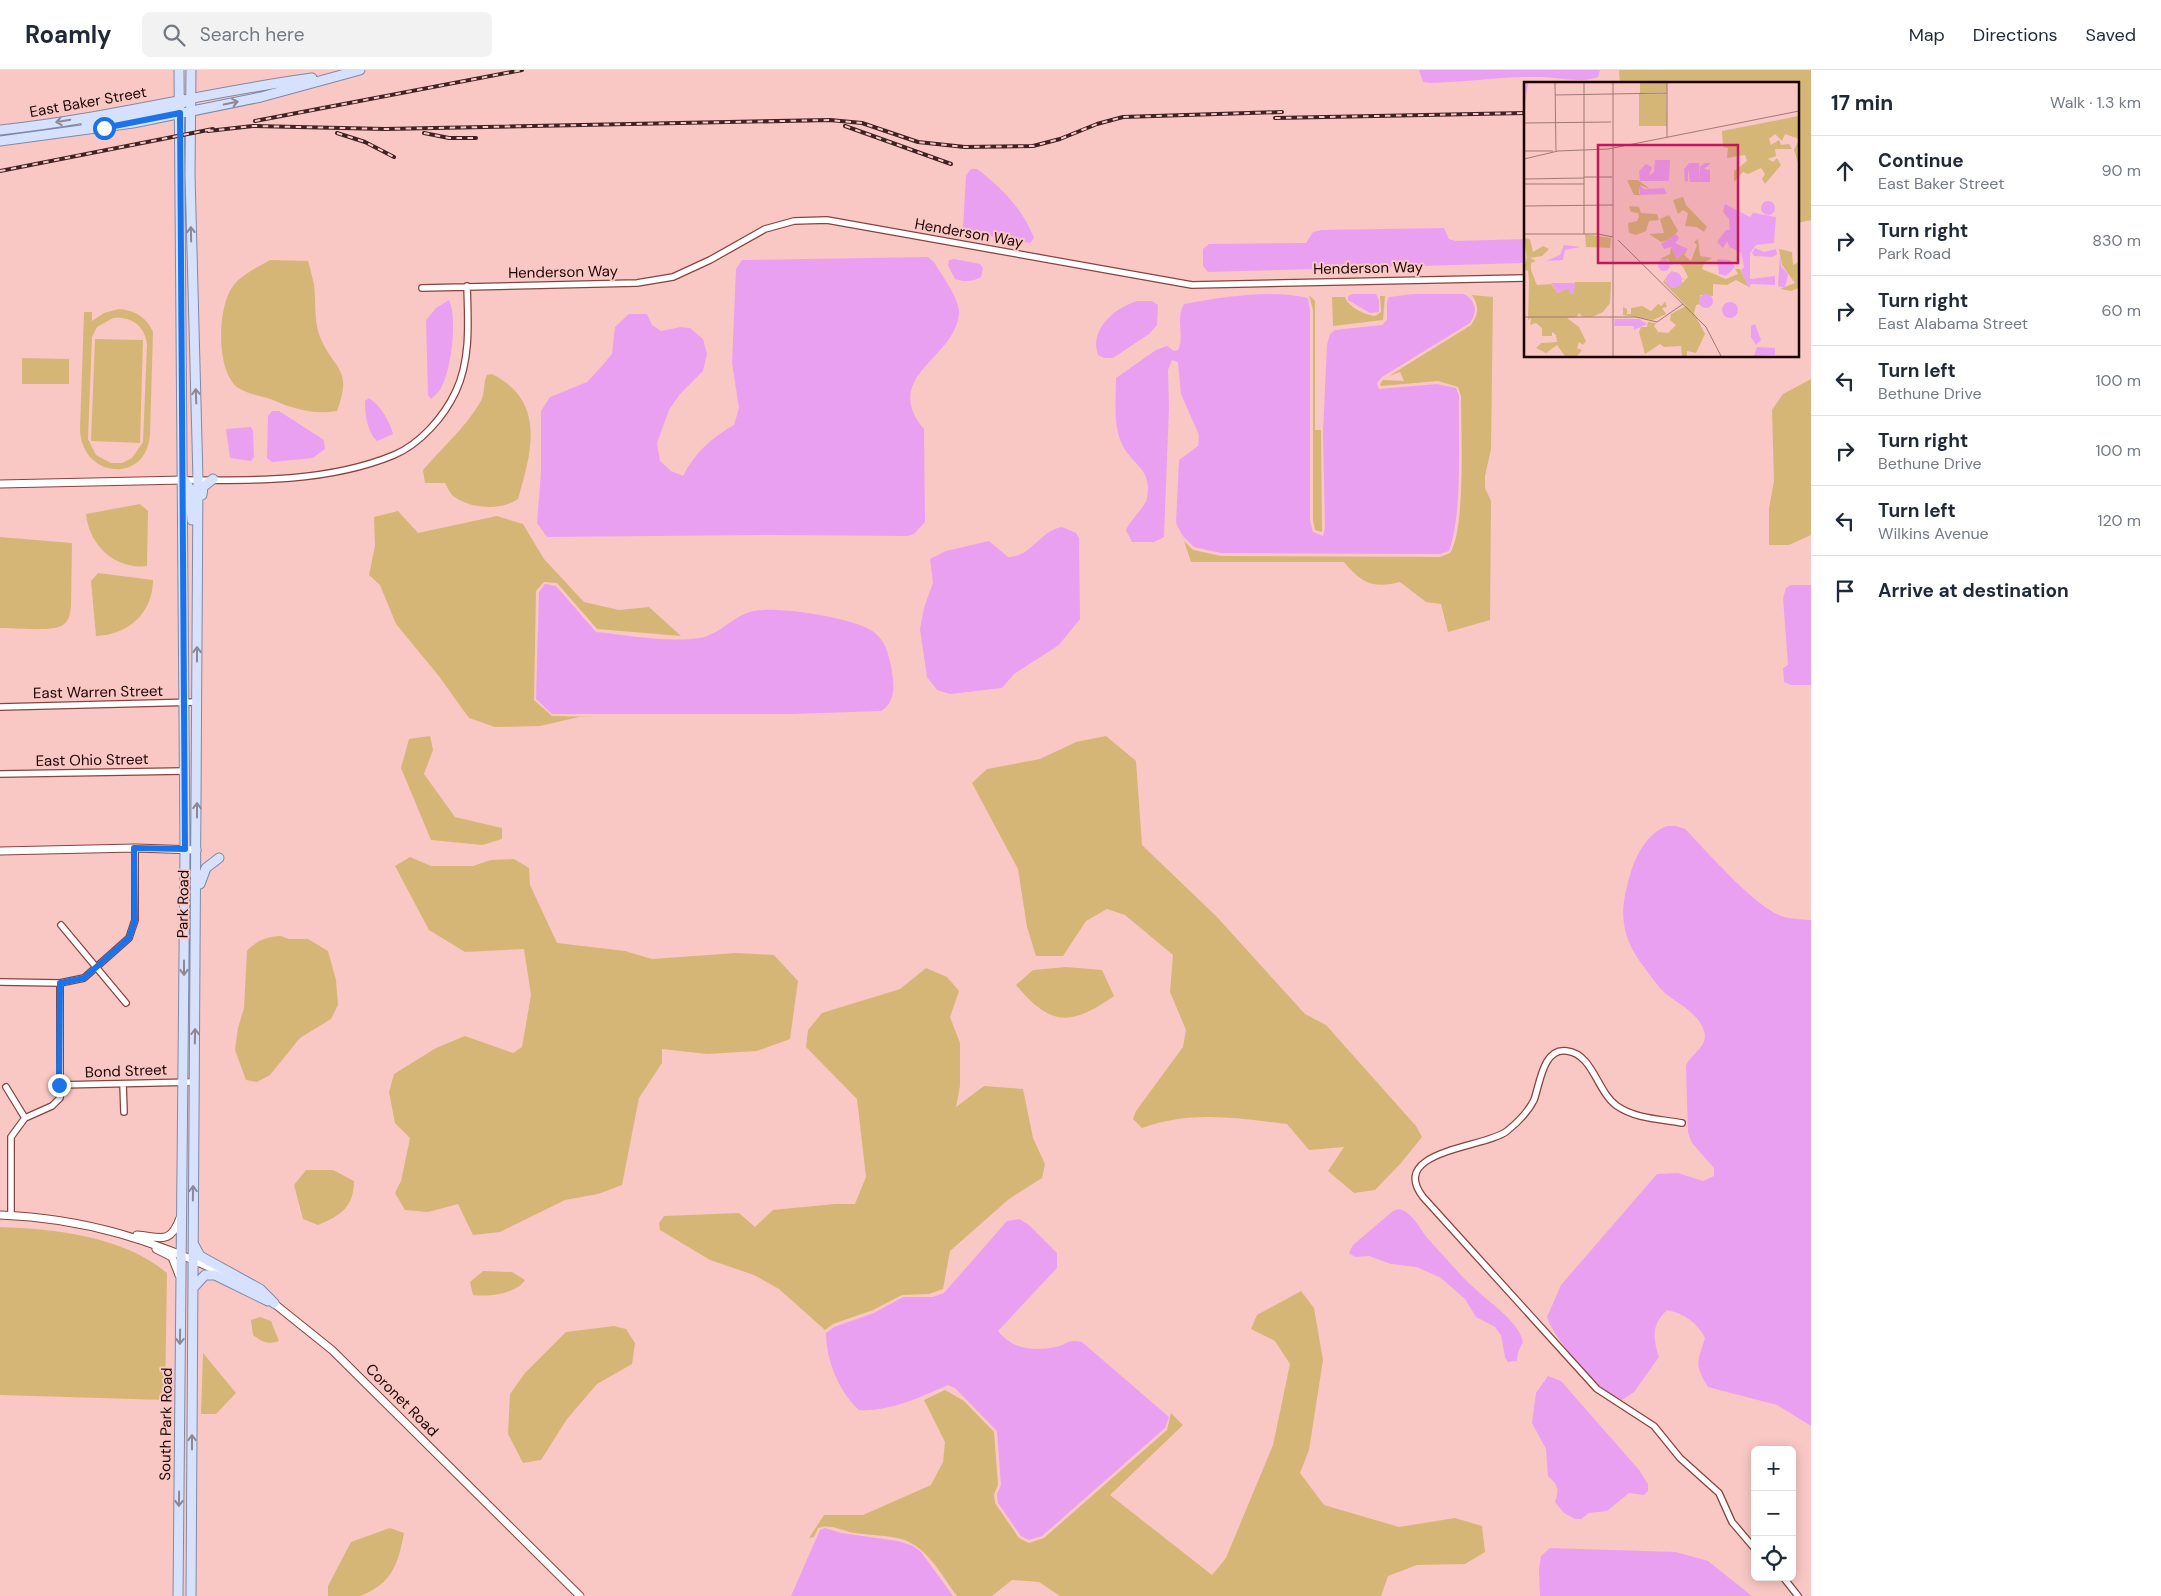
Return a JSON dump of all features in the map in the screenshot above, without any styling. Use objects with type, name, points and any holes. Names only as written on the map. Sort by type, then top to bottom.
[{"type":"main road","name":"Park Road","points":[[180,70],[185,702],[181,1253]]},
{"type":"main road","name":"Park Road","points":[[190,70],[190,174],[198,480],[197,897],[193,1258]]},
{"type":"main road","points":[[342,74],[253,85],[190,97],[180,106],[190,111],[260,97],[360,70]]},
{"type":"main road","name":"East Baker Street","points":[[0,130],[180,106]]},
{"type":"main road","name":"East Baker Street","points":[[0,141],[119,125],[180,106]]},
{"type":"main road","points":[[182,385],[186,394],[188,464],[198,480]]},
{"type":"main road","points":[[198,568],[201,548],[203,486],[214,479]]},
{"type":"main road","points":[[184,480],[190,489],[193,544],[198,568]]},
{"type":"main road","points":[[185,702],[190,708],[192,777],[197,792]]},
{"type":"main road","points":[[185,849],[190,854],[192,923],[196,936]]},
{"type":"main road","points":[[197,897],[206,868],[219,858]]},
{"type":"main road","points":[[183,1082],[189,1088],[190,1150],[194,1163]]},
{"type":"main road","points":[[183,1151],[186,1247],[193,1258]]},
{"type":"main road","points":[[193,1242],[200,1256],[260,1289],[275,1304]]},
{"type":"main road","points":[[181,1253],[188,1275],[189,1339],[192,1354]]},
{"type":"main road","name":"South Park Road","points":[[178,1596],[181,1253]]},
{"type":"main road","name":"South Park Road","points":[[191,1596],[193,1258]]},
{"type":"main road","points":[[192,1290],[204,1275],[215,1275],[275,1304]]},
{"type":"street","name":"Henderson Way","points":[[422,288],[637,283],[673,278],[766,229],[794,221],[827,220],[1192,284],[1524,278]]},
{"type":"street","points":[[0,484],[198,480],[322,474],[366,465],[395,455],[428,431],[444,412],[457,390],[465,359],[468,323],[467,286]]},
{"type":"street","name":"East Warren Street","points":[[0,706],[198,702]]},
{"type":"street","name":"East Ohio Street","points":[[0,774],[184,771]]},
{"type":"street","points":[[0,982],[60,983],[84,978],[129,938],[135,920],[134,848]]},
{"type":"street","points":[[0,851],[134,848],[197,850]]},
{"type":"street","points":[[61,925],[126,1002]]},
{"type":"street","points":[[11,1215],[10,1137],[25,1118],[52,1106],[60,1098],[60,983]]},
{"type":"street","points":[[1682,1123],[1646,1118],[1616,1105],[1605,1094],[1586,1063],[1576,1054],[1566,1050],[1556,1053],[1549,1059],[1542,1072],[1533,1101],[1526,1112],[1507,1132],[1483,1143],[1432,1156],[1418,1170],[1416,1184],[1423,1197],[1597,1389],[1654,1426],[1680,1458],[1719,1493],[1732,1522],[1742,1537],[1751,1545]]},
{"type":"street","name":"Bond Street","points":[[59,1085],[195,1082]]},
{"type":"street","points":[[123,1084],[124,1112]]},
{"type":"street","points":[[6,1086],[25,1118]]},
{"type":"street","points":[[0,1215],[59,1220],[159,1239],[166,1238],[176,1228],[182,1213]]},
{"type":"street","points":[[120,1233],[172,1257],[178,1268],[181,1280]]},
{"type":"street","name":"Coronet Road","points":[[120,1233],[193,1258],[275,1304],[332,1350],[580,1596]]},
{"type":"street","points":[[1786,1581],[1798,1596]]},
{"type":"shaded area","points":[[1419,70],[1600,70],[1598,77],[1583,80],[1526,77],[1430,83],[1423,82]]},
{"type":"shaded area","points":[[1619,70],[1811,70],[1811,220],[1798,223],[1798,82],[1620,82]]},
{"type":"shaded area","points":[[971,169],[977,169],[1010,199],[1024,218],[1034,238],[1030,243],[970,233],[963,228],[966,175]]},
{"type":"shaded area","points":[[1444,228],[1449,239],[1456,241],[1524,239],[1524,263],[1208,272],[1203,266],[1203,249],[1209,244],[1306,243],[1313,232],[1321,230]]},
{"type":"shaded area","points":[[928,257],[934,262],[950,288],[957,302],[959,314],[955,330],[946,344],[915,381],[910,395],[913,411],[924,429],[925,522],[914,534],[907,536],[547,537],[537,523],[541,472],[541,411],[550,397],[587,382],[601,367],[612,354],[615,327],[629,314],[647,314],[652,325],[661,331],[681,327],[690,328],[703,339],[707,354],[703,371],[680,394],[669,410],[657,443],[660,461],[671,471],[683,476],[704,447],[734,425],[739,408],[732,363],[736,269],[742,260]]},
{"type":"shaded area","points":[[954,259],[980,264],[983,268],[981,277],[968,281],[955,279],[948,265],[949,260]]},
{"type":"shaded area","points":[[270,260],[308,261],[314,284],[317,328],[324,346],[342,376],[342,396],[337,411],[312,412],[296,408],[245,391],[237,387],[230,379],[225,367],[221,338],[224,308],[228,296],[233,286],[241,278]]},
{"type":"shaded area","points":[[1262,294],[1294,295],[1308,298],[1310,310],[1310,521],[1313,532],[1323,536],[1325,528],[1323,432],[1327,345],[1330,334],[1335,330],[1382,325],[1387,320],[1387,302],[1389,297],[1413,294],[1464,294],[1471,300],[1475,310],[1470,323],[1382,377],[1377,383],[1379,389],[1437,384],[1456,388],[1459,396],[1458,496],[1449,551],[1440,554],[1221,553],[1194,547],[1182,535],[1176,523],[1179,460],[1198,446],[1199,435],[1181,394],[1178,362],[1172,360],[1168,370],[1169,407],[1164,537],[1154,542],[1132,542],[1126,530],[1146,501],[1148,488],[1144,473],[1125,450],[1118,434],[1116,378],[1156,350],[1167,346],[1174,351],[1178,350],[1181,339],[1180,315],[1184,304]]},
{"type":"shaded area","points":[[1352,294],[1376,294],[1379,300],[1379,312],[1370,313],[1348,300],[1348,296]]},
{"type":"shaded area","points":[[1309,295],[1315,301],[1315,430],[1321,430],[1322,532],[1315,530],[1313,520],[1313,310]]},
{"type":"shaded area","points":[[1472,295],[1493,297],[1491,449],[1485,476],[1485,488],[1491,501],[1490,620],[1448,632],[1441,604],[1426,602],[1400,582],[1383,585],[1362,579],[1344,562],[1191,562],[1184,541],[1193,550],[1221,556],[1440,557],[1450,553],[1455,541],[1461,502],[1461,396],[1458,387],[1438,381],[1381,386],[1380,384],[1383,380],[1404,381],[1400,372],[1389,376],[1471,325],[1476,317],[1477,310]]},
{"type":"shaded area","points":[[1380,296],[1385,296],[1383,320],[1333,326],[1332,297],[1345,297],[1357,310],[1375,316],[1381,312]]},
{"type":"shaded area","points":[[449,300],[453,320],[450,359],[444,382],[431,399],[428,395],[426,320],[436,308]]},
{"type":"shaded area","points":[[1137,301],[1152,301],[1158,305],[1157,325],[1149,334],[1113,358],[1104,358],[1098,355],[1097,337],[1106,321],[1120,309]]},
{"type":"shaded area","points":[[119,309],[130,311],[144,318],[153,332],[150,435],[146,451],[138,462],[126,468],[114,469],[102,466],[91,458],[83,445],[80,429],[84,312],[92,312],[92,321],[104,313]],"holes":[[[113,318],[131,321],[140,327],[146,338],[143,442],[132,458],[122,463],[111,463],[96,455],[88,439],[92,337],[97,327]]]},
{"type":"shaded area","points":[[95,339],[143,340],[140,443],[91,441]]},
{"type":"shaded area","points":[[22,358],[69,359],[69,384],[22,384]]},
{"type":"shaded area","points":[[492,374],[509,385],[521,398],[528,413],[530,445],[518,499],[503,505],[486,507],[468,504],[453,496],[445,483],[425,483],[423,470],[475,411],[482,398],[487,375]]},
{"type":"shaded area","points":[[1811,379],[1811,535],[1789,545],[1769,545],[1769,508],[1774,481],[1772,410],[1783,394]]},
{"type":"shaded area","points":[[369,398],[384,414],[393,434],[377,441],[371,433],[366,417],[365,401]]},
{"type":"shaded area","points":[[272,411],[279,411],[324,440],[325,449],[313,458],[272,462],[267,458],[268,416]]},
{"type":"shaded area","points":[[251,427],[253,431],[254,457],[251,461],[230,458],[226,429]]},
{"type":"shaded area","points":[[140,504],[148,511],[147,566],[124,564],[106,553],[92,536],[86,514]]},
{"type":"shaded area","points":[[398,511],[418,533],[497,516],[523,524],[544,559],[584,602],[619,610],[649,607],[681,636],[597,629],[557,583],[544,582],[536,591],[534,700],[552,716],[595,717],[579,717],[540,726],[495,727],[469,718],[438,675],[396,624],[380,585],[369,575],[375,546],[374,517]]},
{"type":"shaded area","points":[[1062,527],[1076,533],[1079,538],[1080,619],[1059,645],[1014,674],[1002,688],[950,694],[937,690],[927,677],[920,629],[924,608],[933,583],[930,559],[946,551],[989,541],[1008,557],[1016,556],[1030,549],[1047,533]]},
{"type":"shaded area","points":[[0,537],[72,543],[71,607],[70,615],[63,625],[43,629],[0,628]]},
{"type":"shaded area","points":[[98,573],[153,580],[149,603],[136,620],[128,627],[108,635],[96,636],[91,581]]},
{"type":"shaded area","points":[[545,584],[556,586],[596,632],[674,640],[699,638],[713,634],[746,613],[764,610],[816,614],[852,623],[875,633],[884,644],[892,672],[892,697],[890,702],[881,711],[794,714],[552,714],[536,699],[539,592]]},
{"type":"shaded area","points":[[1791,585],[1811,585],[1811,685],[1791,685],[1784,682],[1783,668],[1788,665],[1783,598],[1786,588]]},
{"type":"shaded area","points":[[430,736],[433,750],[424,774],[455,817],[502,828],[502,839],[482,845],[431,840],[401,768],[409,739]]},
{"type":"shaded area","points":[[1106,736],[1136,761],[1142,845],[1217,917],[1305,1014],[1326,1025],[1416,1126],[1422,1137],[1401,1163],[1375,1190],[1354,1193],[1328,1171],[1344,1147],[1309,1150],[1287,1124],[1232,1118],[1196,1117],[1160,1122],[1142,1128],[1133,1119],[1136,1111],[1183,1047],[1186,1030],[1170,992],[1173,955],[1125,915],[1107,909],[1086,921],[1063,956],[1036,956],[1027,927],[1018,869],[972,783],[987,769],[1040,759],[1076,742]]},
{"type":"shaded area","points":[[1667,826],[1685,829],[1746,891],[1773,912],[1787,918],[1811,920],[1811,1426],[1777,1405],[1708,1387],[1700,1373],[1698,1362],[1705,1338],[1694,1323],[1679,1314],[1667,1310],[1658,1321],[1655,1332],[1655,1344],[1659,1357],[1634,1392],[1622,1400],[1601,1387],[1578,1364],[1559,1339],[1547,1317],[1561,1285],[1657,1174],[1678,1173],[1703,1181],[1714,1176],[1714,1168],[1692,1143],[1688,1133],[1686,1066],[1688,1061],[1702,1046],[1705,1037],[1704,1031],[1698,1019],[1661,989],[1638,959],[1631,947],[1624,924],[1624,900],[1636,858],[1644,844],[1654,833]]},
{"type":"shaded area","points":[[410,857],[431,866],[473,866],[491,860],[514,859],[529,868],[530,885],[557,943],[625,951],[652,959],[736,953],[774,955],[798,981],[790,1039],[757,1051],[707,1054],[662,1049],[662,1063],[639,1098],[622,1185],[598,1194],[565,1200],[500,1232],[473,1235],[458,1204],[428,1212],[405,1210],[395,1193],[401,1181],[410,1138],[395,1123],[389,1092],[394,1074],[436,1048],[465,1036],[513,1053],[522,1047],[531,995],[524,949],[465,952],[429,930],[395,866]]},
{"type":"shaded area","points":[[281,936],[289,939],[308,939],[328,951],[336,980],[338,1005],[331,1019],[300,1038],[270,1075],[257,1082],[246,1080],[235,1050],[238,1028],[244,1008],[247,951],[254,944],[262,940]]},
{"type":"shaded area","points":[[1066,967],[1102,970],[1114,996],[1085,1013],[1062,1018],[1040,1009],[1016,985],[1033,970]]},
{"type":"shaded area","points":[[926,968],[947,977],[959,991],[950,1017],[960,1043],[960,1086],[956,1107],[984,1086],[1023,1089],[1033,1138],[1045,1164],[1042,1178],[1009,1199],[950,1251],[943,1289],[929,1294],[902,1295],[873,1310],[833,1324],[825,1330],[779,1289],[754,1275],[710,1260],[660,1230],[659,1223],[664,1216],[739,1213],[755,1227],[773,1210],[855,1204],[866,1177],[857,1099],[806,1047],[808,1030],[822,1013],[900,989]]},
{"type":"shaded area","points":[[306,1170],[333,1170],[354,1181],[351,1198],[344,1209],[333,1218],[318,1225],[303,1219],[294,1185]]},
{"type":"shaded area","points":[[1399,1209],[1413,1218],[1430,1241],[1461,1275],[1515,1326],[1523,1342],[1518,1352],[1517,1361],[1508,1362],[1505,1357],[1501,1335],[1495,1327],[1476,1317],[1465,1299],[1441,1278],[1417,1267],[1391,1264],[1369,1256],[1355,1257],[1349,1253],[1353,1245],[1393,1211]]},
{"type":"shaded area","points":[[1019,1219],[1028,1224],[1057,1253],[1057,1268],[998,1331],[1010,1342],[1024,1348],[1040,1349],[1060,1346],[1070,1341],[1082,1342],[1169,1417],[1165,1428],[1042,1536],[1029,1540],[1021,1536],[998,1503],[997,1494],[1001,1485],[997,1431],[955,1388],[948,1385],[916,1399],[893,1406],[882,1409],[859,1410],[845,1394],[835,1375],[828,1354],[826,1333],[834,1327],[874,1313],[903,1297],[933,1297],[944,1293],[1007,1221]]},
{"type":"shaded area","points":[[0,1227],[43,1230],[88,1237],[130,1250],[149,1260],[167,1273],[165,1400],[0,1395]]},
{"type":"shaded area","points":[[483,1271],[512,1272],[525,1280],[515,1289],[501,1294],[473,1295],[470,1282]]},
{"type":"shaded area","points":[[1301,1291],[1314,1308],[1323,1360],[1309,1450],[1300,1473],[1324,1505],[1399,1527],[1455,1518],[1482,1526],[1485,1552],[1465,1564],[1417,1565],[1388,1576],[1381,1596],[1060,1596],[1039,1582],[1012,1580],[992,1596],[957,1596],[925,1553],[907,1541],[892,1537],[855,1533],[827,1526],[818,1528],[814,1537],[809,1538],[824,1515],[863,1515],[931,1485],[943,1462],[945,1442],[924,1400],[945,1390],[964,1401],[994,1432],[998,1485],[994,1494],[995,1503],[1019,1538],[1029,1543],[1044,1538],[1167,1430],[1171,1413],[1183,1425],[1110,1495],[1212,1575],[1226,1558],[1273,1445],[1290,1364],[1275,1341],[1251,1329],[1257,1315]]},
{"type":"shaded area","points":[[260,1317],[271,1321],[279,1341],[265,1342],[253,1335],[251,1320]]},
{"type":"shaded area","points":[[614,1326],[626,1329],[635,1343],[632,1364],[597,1384],[567,1419],[541,1460],[523,1463],[508,1434],[510,1394],[525,1373],[566,1332]]},
{"type":"shaded area","points":[[203,1353],[236,1393],[216,1414],[201,1414]]},
{"type":"shaded area","points":[[1548,1376],[1561,1381],[1639,1470],[1648,1484],[1648,1491],[1644,1495],[1629,1493],[1607,1511],[1589,1513],[1581,1519],[1575,1519],[1564,1513],[1555,1502],[1557,1488],[1548,1476],[1546,1449],[1532,1423],[1536,1393]]},
{"type":"shaded area","points":[[390,1528],[404,1533],[396,1564],[386,1579],[379,1586],[360,1596],[328,1596],[328,1586],[351,1542]]},
{"type":"shaded area","points":[[825,1528],[841,1533],[898,1541],[913,1546],[921,1552],[953,1596],[791,1596],[820,1530]]},
{"type":"shaded area","points":[[1550,1548],[1676,1552],[1708,1561],[1752,1596],[1540,1596],[1539,1569],[1541,1556]]},
{"type":"railway","points":[[255,121],[522,70]]},
{"type":"railway","points":[[208,131],[253,126],[385,129],[830,120],[862,123],[918,142],[965,147],[1033,146],[1060,139],[1097,124],[1123,117],[1282,112]]},
{"type":"railway","points":[[1275,118],[1524,113]]},
{"type":"railway","points":[[845,126],[951,164]]},
{"type":"railway","points":[[0,171],[213,129]]},
{"type":"railway","points":[[337,133],[365,142],[394,157]]},
{"type":"railway","points":[[424,133],[449,138],[476,138]]},
{"type":"route","points":[[59,1085],[60,983],[84,978],[129,938],[135,920],[134,848],[185,849],[184,480],[180,113],[104,128]]}]
